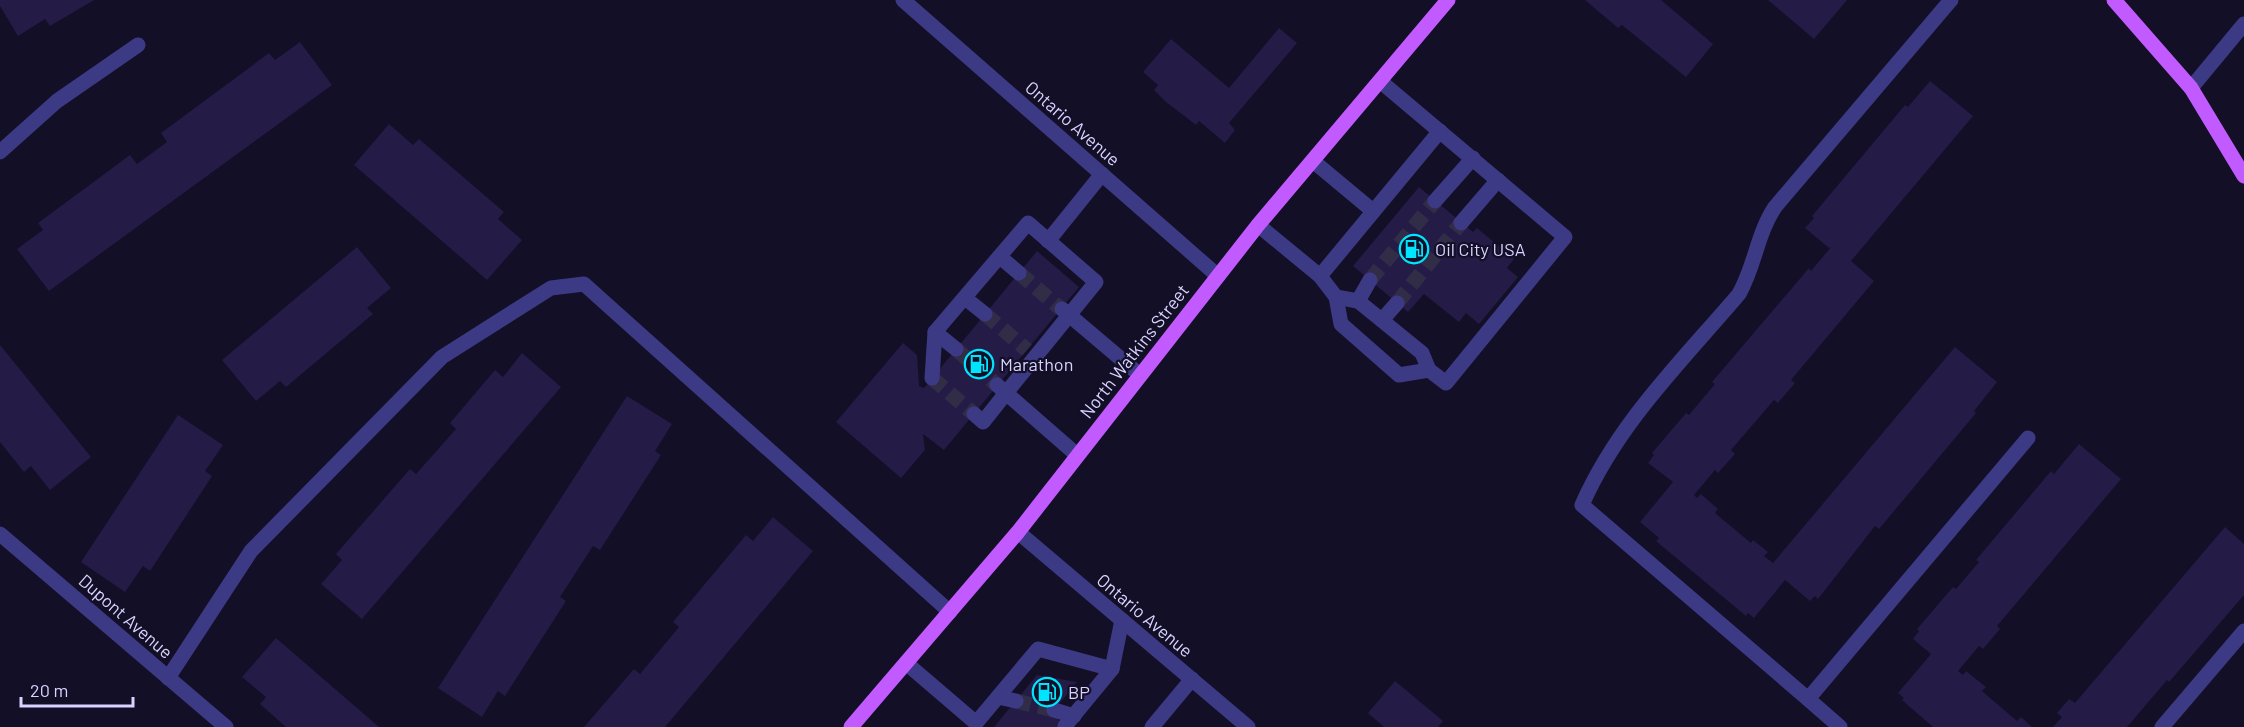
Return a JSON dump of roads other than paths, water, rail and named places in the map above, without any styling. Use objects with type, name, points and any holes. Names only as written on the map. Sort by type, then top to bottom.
[{"type":"main road","name":"North Watkins Street","points":[[851,727],[1017,532],[1258,225],[1448,0]]},
{"type":"main road","points":[[2114,0],[2191,88],[2244,176]]},
{"type":"street","name":"Ontario Avenue","points":[[903,0],[1218,276]]},
{"type":"street","points":[[1840,727],[1582,505],[1598,469],[1626,426],[1739,294],[1748,279],[1764,224],[1775,207],[1952,0]]},
{"type":"street","points":[[2191,88],[2244,24]]},
{"type":"street","points":[[0,152],[57,101],[138,45]]},
{"type":"street","points":[[1336,297],[1358,301],[1422,353],[1429,370],[1446,383],[1565,237],[1380,81]]},
{"type":"street","points":[[1320,276],[1440,131]]},
{"type":"street","points":[[1435,201],[1473,158]]},
{"type":"street","points":[[1313,161],[1373,211]]},
{"type":"street","points":[[1048,241],[1102,174]]},
{"type":"street","points":[[1461,223],[1498,180]]},
{"type":"street","points":[[932,378],[935,332],[1028,223],[1096,282],[1065,312],[1001,389],[983,422],[974,414]]},
{"type":"street","points":[[1258,225],[1320,276],[1336,297],[1341,324],[1399,375],[1429,370]]},
{"type":"street","points":[[1000,257],[1019,273]]},
{"type":"street","points":[[1358,301],[1370,280]]},
{"type":"street","points":[[168,678],[251,551],[442,357],[550,288],[584,284],[950,612]]},
{"type":"street","points":[[965,298],[985,314]]},
{"type":"street","points":[[1382,320],[1397,303]]},
{"type":"street","points":[[1065,312],[1140,375]]},
{"type":"street","points":[[935,332],[956,349]]},
{"type":"street","points":[[1001,389],[1077,455]]},
{"type":"street","points":[[1808,699],[2028,438]]},
{"type":"street","name":"Ontario Avenue","points":[[1017,532],[1248,727]]},
{"type":"street","name":"Dupont Avenue","points":[[0,534],[226,727]]},
{"type":"street","points":[[1054,710],[1070,721],[1112,669],[1122,620]]},
{"type":"street","points":[[2162,727],[2244,631]]},
{"type":"street","points":[[906,663],[974,725],[1038,649],[1112,669]]},
{"type":"street","points":[[1152,727],[1192,680]]},
{"type":"street","points":[[999,697],[1016,701]]},
{"type":"tunnel","points":[[1370,280],[1435,201]]},
{"type":"tunnel","points":[[1397,303],[1461,223]]},
{"type":"tunnel","points":[[1019,273],[1061,309]]},
{"type":"tunnel","points":[[985,314],[1027,350]]},
{"type":"tunnel","points":[[956,349],[997,385]]},
{"type":"tunnel","points":[[932,378],[974,414]]},
{"type":"tunnel","points":[[1016,701],[1054,710]]},
{"type":"place","name":"Oil City USA","points":[[1414,249]]},
{"type":"place","name":"Marathon","points":[[979,364]]},
{"type":"place","name":"BP","points":[[1047,692]]}]
